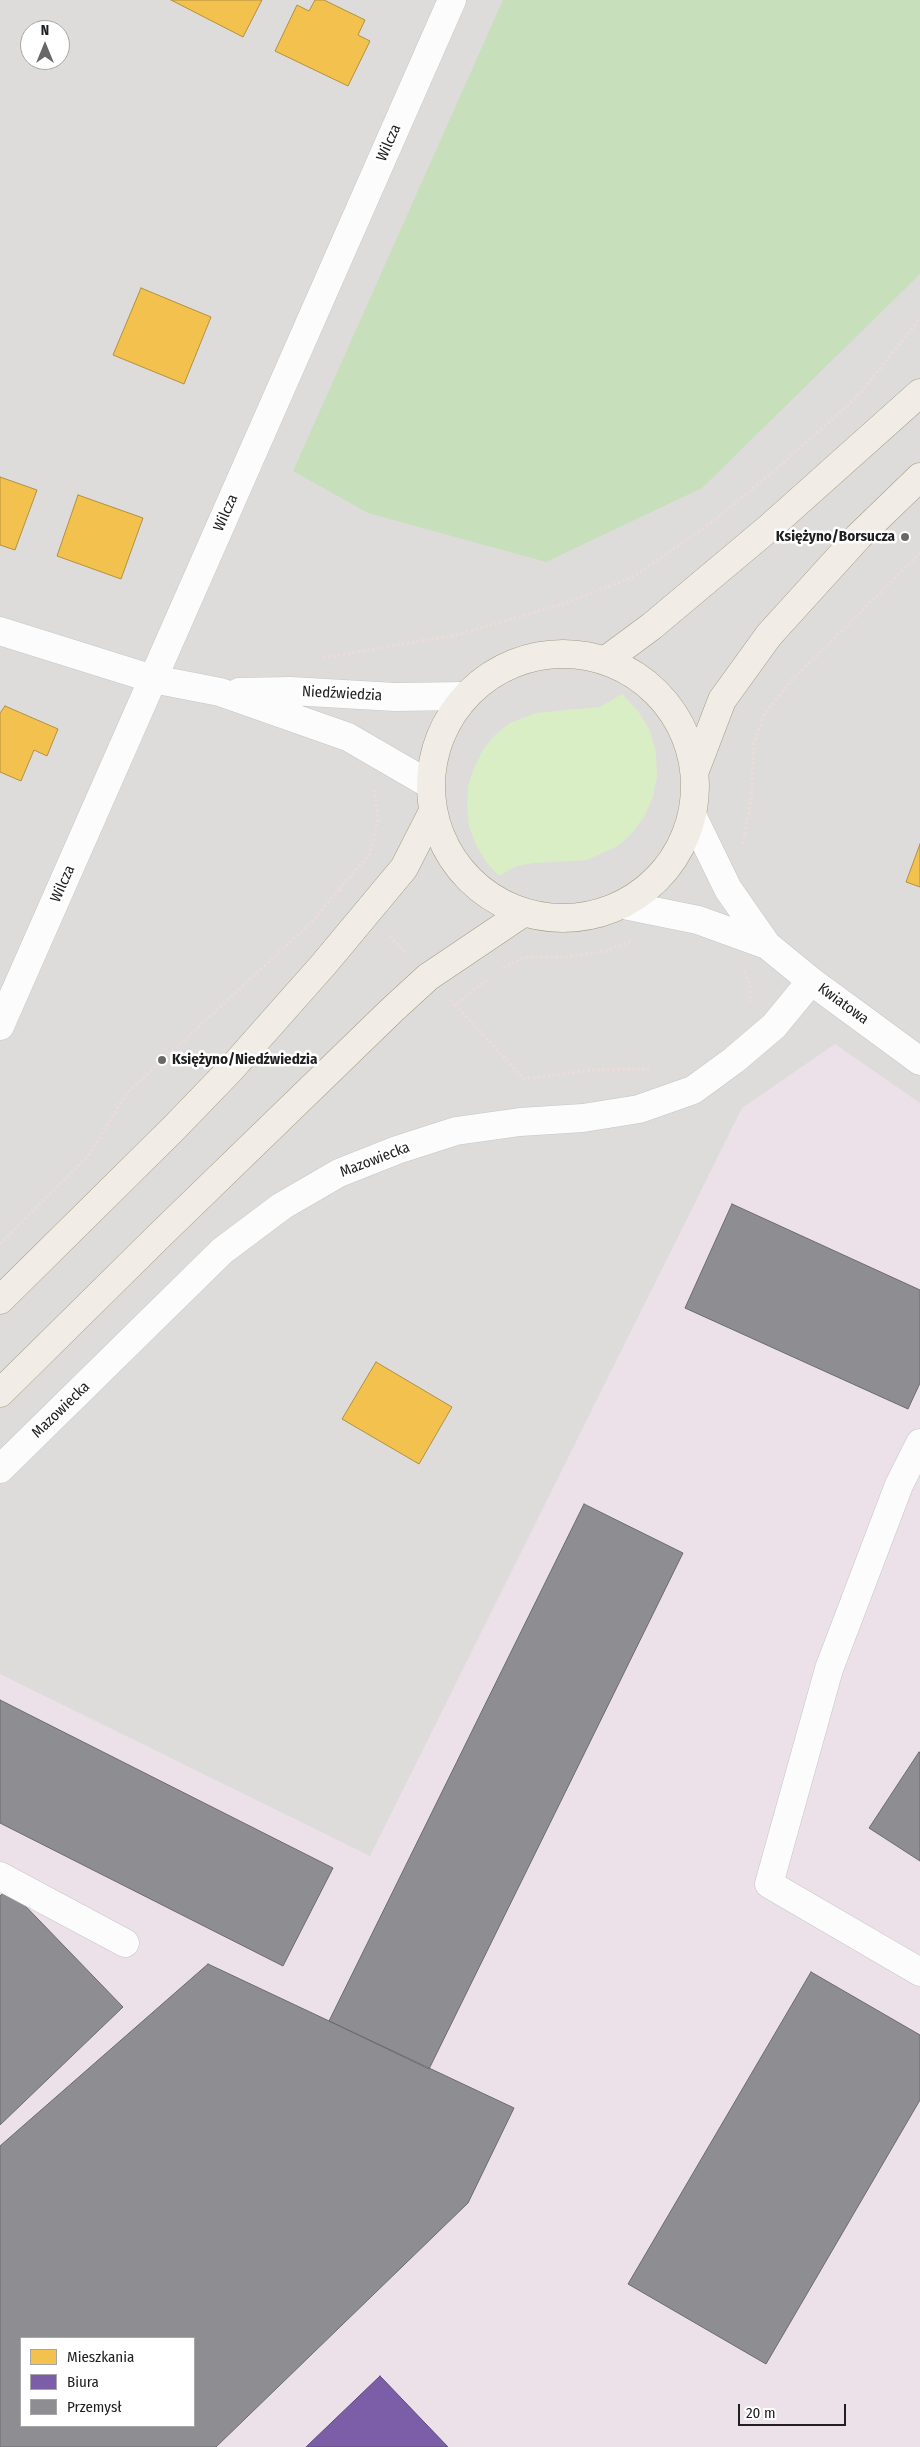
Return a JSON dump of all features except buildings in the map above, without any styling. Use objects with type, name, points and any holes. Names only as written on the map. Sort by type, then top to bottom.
[{"type":"main road","points":[[606,660],[652,626],[770,526],[920,393]]},
{"type":"main road","points":[[696,768],[686,732],[666,701],[639,676],[606,660],[555,653],[506,666],[465,696],[446,722],[434,752],[430,784],[432,812],[444,846],[464,875],[491,898],[523,914],[574,919],[624,905],[668,869],[693,817],[696,768],[722,700],[769,635],[858,537],[920,477]]},
{"type":"main road","points":[[0,1300],[180,1122],[231,1069],[312,978],[404,868],[432,812]]},
{"type":"main road","points":[[0,1393],[161,1234],[428,977],[523,914]]},
{"type":"street","name":"Wilcza","points":[[0,1026],[452,0]]},
{"type":"street","name":"Niedźwiedzia","points":[[0,631],[153,679],[220,692],[348,737],[430,784]]},
{"type":"street","name":"Niedźwiedzia","points":[[220,692],[291,691],[395,697],[465,696]]},
{"type":"street","name":"Kwiatowa","points":[[693,817],[728,889],[767,944],[811,981],[920,1061]]},
{"type":"street","name":"Kwiatowa","points":[[624,905],[698,920],[767,944]]},
{"type":"street","name":"Mazowiecka","points":[[0,1469],[222,1251],[282,1206],[339,1173],[397,1150],[456,1131],[520,1122],[583,1118],[639,1109],[693,1090],[734,1060],[774,1026],[811,981]]},
{"type":"street","points":[[920,1442],[900,1485],[829,1669],[769,1884],[920,1972]]},
{"type":"street","points":[[0,1876],[124,1944]]},
{"type":"path","points":[[318,659],[460,634],[562,604],[633,577],[708,525],[773,472],[856,398],[920,319]]},
{"type":"path","points":[[339,889],[370,854],[378,819],[373,783]]},
{"type":"path","points":[[742,970],[750,985],[751,1001],[748,1008]]},
{"type":"path","points":[[455,1005],[524,1079],[591,1070],[656,1069]]},
{"type":"shaded area","points":[[0,0],[920,0],[920,2447],[0,2447]]},
{"type":"shaded area","points":[[835,1044],[920,1103],[920,2447],[0,2447],[0,1674],[370,1856],[742,1108]]},
{"type":"green space","points":[[503,0],[920,0],[920,274],[702,488],[546,562],[368,513],[293,471]]},
{"type":"green space","points":[[622,694],[638,711],[650,731],[656,753],[657,776],[653,796],[645,815],[633,832],[618,846],[587,860],[516,866],[499,876],[486,862],[476,845],[469,826],[468,786],[483,750],[495,735],[510,723],[536,713],[600,707]]},
{"type":"place","name":"Księżyno/Borsucza","points":[[905,537]]},
{"type":"place","name":"Księżyno/Niedźwiedzia","points":[[162,1060]]}]
